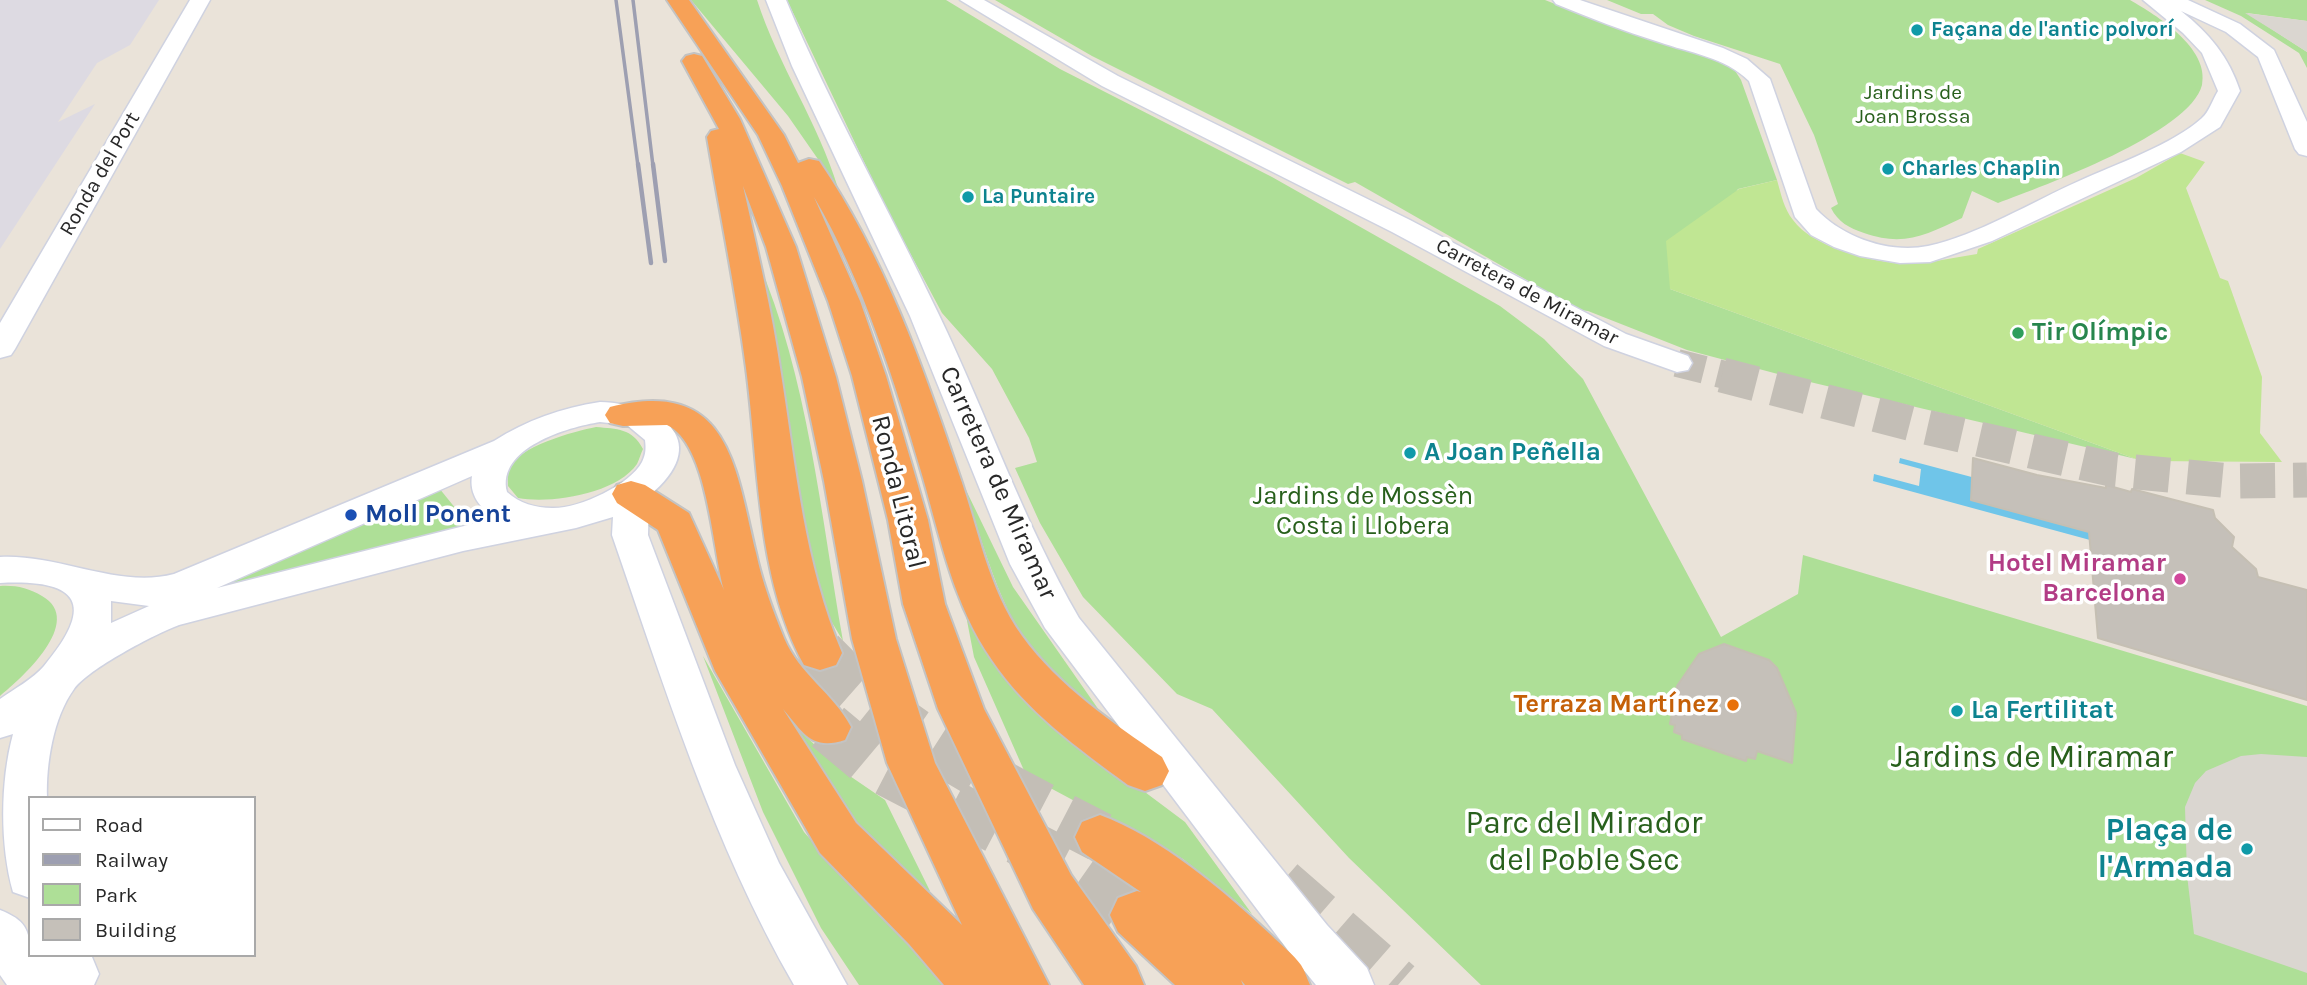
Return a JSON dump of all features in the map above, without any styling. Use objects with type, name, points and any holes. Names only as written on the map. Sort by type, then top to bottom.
[{"type":"highway","name":"Ronda Litoral","points":[[655,0],[687,47],[771,135],[796,186],[844,300],[869,376],[908,520],[924,604],[961,709],[1052,892],[1116,985]]},
{"type":"highway","name":"Ronda Litoral","points":[[678,0],[721,83],[794,289],[819,377],[843,481],[874,639],[911,763],[1020,985]]},
{"type":"highway","points":[[721,83],[764,373],[773,453],[798,594],[806,622],[820,653]]},
{"type":"highway","points":[[721,83],[754,97],[811,170],[862,259],[881,299],[978,594],[990,622],[1023,670],[1042,691],[1074,719],[1145,771]]},
{"type":"highway","points":[[623,415],[675,414],[694,425],[705,440],[721,483],[737,559],[767,650],[792,690],[828,727]]},
{"type":"highway","points":[[631,494],[675,522],[737,671],[782,750],[838,838],[928,927],[981,985]]},
{"type":"highway","points":[[1100,836],[1169,880],[1204,909],[1282,985]]},
{"type":"highway","points":[[1137,915],[1215,985]]},
{"type":"street","name":"Ronda del Port","points":[[0,349],[200,0]]},
{"type":"street","name":"Carretera de Miramar","points":[[776,0],[803,65],[925,316],[1029,564],[1065,628],[1310,941],[1349,985]]},
{"type":"street","name":"Carretera de Miramar","points":[[970,0],[1110,81],[1401,226],[1605,335],[1677,363]]},
{"type":"street","points":[[1563,0],[1735,60],[1750,68],[1759,79],[1804,211],[1820,229],[1844,241],[1870,250],[1899,255],[1930,254],[1983,235],[2173,147],[2212,122],[2228,91],[2224,70],[2202,40],[2153,0]]},
{"type":"street","points":[[2171,0],[2203,13],[2247,38],[2267,54],[2307,149]]},
{"type":"street","points":[[2224,70],[2227,62],[2239,60],[2274,73]]},
{"type":"street","points":[[0,721],[29,702],[60,674],[141,624],[472,537],[561,518],[598,509],[631,494],[658,466],[663,452],[661,439],[653,428],[641,420],[623,415],[600,413],[575,416],[549,423],[526,434],[506,449],[492,466],[487,484],[492,500],[508,512],[532,518],[561,518]]},
{"type":"street","points":[[4,568],[50,571],[78,580],[148,592],[198,581],[506,449]]},
{"type":"street","points":[[631,494],[630,535],[720,783],[772,897],[822,985]]},
{"type":"street","points":[[28,869],[24,774],[37,723],[60,674],[83,645],[93,618],[92,597],[78,580]]},
{"type":"street","points":[[0,824],[28,869]]},
{"type":"street","points":[[0,933],[29,975],[72,971]]},
{"type":"shaded area","points":[[0,0],[159,0],[130,45],[97,63],[58,122],[95,104],[0,249]]},
{"type":"shaded area","points":[[2245,13],[2307,21],[2307,52],[2274,31]]},
{"type":"shaded area","name":"Plaça de l'Armada","points":[[2261,754],[2307,757],[2307,973],[2194,934],[2187,875],[2185,807],[2195,783],[2206,771],[2241,756]]},
{"type":"green space","points":[[691,0],[757,0],[776,48],[820,140],[838,188],[788,116]]},
{"type":"green space","points":[[787,0],[946,0],[1060,69],[1272,177],[1500,306],[1544,339],[1583,379],[1721,637],[1798,594],[1803,555],[2307,706],[2307,985],[1481,985],[1349,858],[1212,709],[1177,694],[1083,597],[1040,523],[1015,468],[1037,462],[1029,438],[992,369],[942,313],[886,208]]},
{"type":"green space","points":[[995,0],[1545,0],[1626,32],[1725,62],[1732,66],[1741,80],[1777,180],[1738,189],[1670,289],[2136,459],[1793,378],[1687,350],[1588,311],[1579,310],[1355,182],[1348,184],[1092,56]]},
{"type":"green space","name":"Jardins de Joan Brossa","points":[[1607,0],[2130,0],[2153,14],[2190,46],[2202,71],[2202,85],[2192,103],[2171,121],[2112,156],[1998,203],[1972,191],[1962,218],[1926,234],[1891,239],[1853,229],[1834,213],[1831,208],[1838,204],[1814,135],[1780,64],[1694,36],[1668,25],[1653,14],[1641,14]]},
{"type":"green space","points":[[2205,0],[2307,0],[2307,21],[2247,13],[2307,52],[2307,68],[2299,53],[2241,16]]},
{"type":"green space","name":"Tir Olímpic","points":[[2180,153],[2205,162],[2186,188],[2220,278],[2228,281],[2262,377],[2260,433],[2282,462],[2136,459],[1670,289],[1666,241],[1739,189],[1777,180],[1790,216],[1802,230],[1814,238],[1862,257],[1894,263],[1925,262],[1977,254],[1978,249],[2136,178]]},
{"type":"green space","points":[[757,259],[789,350],[801,398],[843,641],[818,599],[805,542],[784,393]]},
{"type":"green space","points":[[596,427],[629,433],[643,449],[637,464],[614,483],[599,490],[548,499],[518,498],[508,486],[509,469],[523,454],[547,441]]},
{"type":"green space","points":[[964,486],[1013,587],[1101,713],[1055,680],[1019,632],[997,585]]},
{"type":"green space","points":[[439,488],[469,525],[205,592]]},
{"type":"green space","points":[[0,586],[22,588],[42,596],[54,607],[57,620],[54,634],[45,649],[22,677],[0,696]]},
{"type":"green space","points":[[964,605],[1046,718],[1185,822],[1252,914],[1183,859],[1026,775],[974,657]]},
{"type":"green space","points":[[703,656],[804,832],[859,895],[909,939],[946,985],[859,985],[821,928],[763,812]]},
{"type":"green space","points":[[786,718],[844,772],[885,800],[930,891],[921,893],[863,842]]},
{"type":"water","points":[[1900,458],[1998,484],[1972,480],[1971,500],[2089,532],[2090,540],[1873,481],[1874,474],[1919,486],[1921,469],[1899,463]]},
{"type":"building","name":"Hotel Miramar Barcelona","points":[[1973,458],[2037,475],[2106,488],[2106,485],[2131,492],[2132,489],[2213,510],[2215,518],[2234,537],[2232,547],[2256,569],[2258,577],[2307,590],[2307,700],[2098,638],[2089,532],[1971,500]]},
{"type":"building","name":"Terraza Martínez","points":[[1724,644],[1769,660],[1777,668],[1796,713],[1792,763],[1757,751],[1755,759],[1747,757],[1746,761],[1682,739],[1682,735],[1674,732],[1675,725],[1670,724],[1677,686],[1699,654]]},
{"type":"tunnel","points":[[1677,363],[1729,376]]},
{"type":"tunnel","points":[[1722,375],[1917,425],[2115,470],[2232,481],[2307,480]]},
{"type":"tunnel","points":[[820,653],[851,683],[917,735],[988,778],[1100,837]]},
{"type":"tunnel","points":[[828,727],[871,763],[1063,863],[1137,915]]},
{"type":"tunnel","points":[[1281,883],[1398,985]]},
{"type":"railway","points":[[616,0],[638,166]]},
{"type":"railway","points":[[633,0],[653,166]]},
{"type":"railway","points":[[638,164],[651,263]]},
{"type":"railway","points":[[653,164],[665,261]]},
{"type":"place","name":"Façana de l'antic polvorí","points":[[1917,30]]},
{"type":"place","name":"Charles Chaplin","points":[[1888,169]]},
{"type":"place","name":"La Puntaire","points":[[968,197]]},
{"type":"place","name":"Tir Olímpic","points":[[2018,333]]},
{"type":"place","name":"A Joan Peñella","points":[[1410,453]]},
{"type":"place","name":"Moll Ponent","points":[[351,515]]},
{"type":"place","name":"Hotel Miramar Barcelona","points":[[2180,579]]},
{"type":"place","name":"Terraza Martínez","points":[[1733,705]]},
{"type":"place","name":"La Fertilitat","points":[[1957,711]]},
{"type":"place","name":"Plaça de l'Armada","points":[[2247,849]]},
{"type":"park label","name":"Jardins de Mossèn Costa i Llobera","points":[[1363,512]]},
{"type":"park label","name":"Jardins de Miramar","points":[[2032,758]]},
{"type":"park label","name":"Parc del Mirador del Poble Sec","points":[[1584,842]]}]
